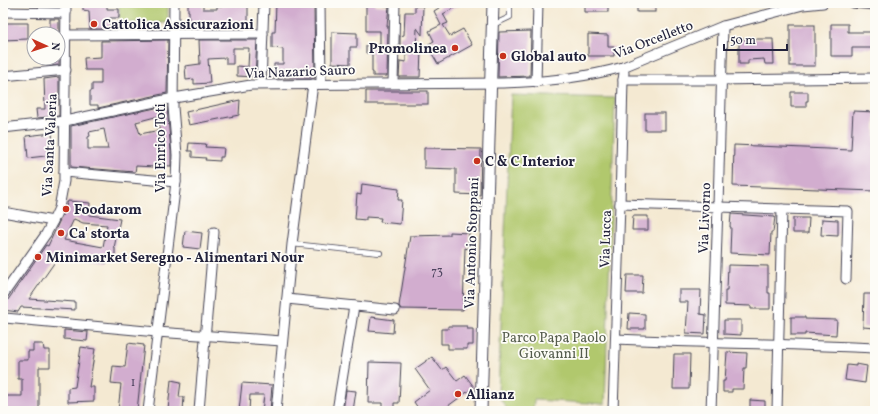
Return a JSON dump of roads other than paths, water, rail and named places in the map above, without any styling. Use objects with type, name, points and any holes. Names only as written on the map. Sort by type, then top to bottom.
[{"type":"street","name":"Via Santa Valeria","points":[[66,3],[66,26]]},
{"type":"street","name":"Via Enrico Toti","points":[[148,411],[176,182],[177,155],[173,107],[174,3]]},
{"type":"street","points":[[261,84],[264,3]]},
{"type":"street","points":[[276,411],[292,244],[317,84],[320,3]]},
{"type":"street","points":[[392,83],[395,3]]},
{"type":"street","name":"Via Antonio Stoppani","points":[[481,411],[493,3]]},
{"type":"street","points":[[536,82],[538,3]]},
{"type":"street","name":"Via Orcelletto","points":[[491,82],[536,82],[606,72],[623,67],[723,26],[784,6],[823,3]]},
{"type":"street","points":[[853,3],[875,5]]},
{"type":"street","points":[[3,12],[66,13]]},
{"type":"street","name":"Via Livorno","points":[[711,411],[723,26]]},
{"type":"street","points":[[66,35],[263,34]]},
{"type":"street","name":"Via Santa Valeria","points":[[3,295],[46,234],[59,208],[64,181],[66,66]]},
{"type":"street","name":"Via Lucca","points":[[613,411],[623,67]]},
{"type":"street","points":[[3,76],[66,70]]},
{"type":"street","points":[[623,80],[875,78]]},
{"type":"street","name":"Via Nazario Sauro","points":[[3,128],[65,121],[245,85],[491,82]]},
{"type":"street","points":[[64,172],[176,182]]},
{"type":"street","points":[[620,204],[848,211],[846,279]]},
{"type":"street","points":[[777,411],[782,209]]},
{"type":"street","points":[[3,212],[53,221]]},
{"type":"street","points":[[199,411],[214,232]]},
{"type":"street","points":[[287,299],[395,310]]},
{"type":"street","points":[[337,411],[354,306]]},
{"type":"street","points":[[5,318],[205,336],[282,341]]},
{"type":"street","points":[[616,340],[875,348]]},
{"type":"lane","points":[[493,25],[510,17],[510,3]]},
{"type":"lane","points":[[292,244],[380,253]]},
{"type":"place","name":"Cattolica Assicurazioni","points":[[94,24]]},
{"type":"place","name":"Promolinea","points":[[455,48]]},
{"type":"place","name":"Global auto","points":[[503,56]]},
{"type":"place","name":"C & C Interior","points":[[477,161]]},
{"type":"place","name":"Foodarom","points":[[66,209]]},
{"type":"place","name":"Ca' storta","points":[[61,233]]},
{"type":"place","name":"Minimarket Seregno - Alimentari Nour","points":[[38,257]]},
{"type":"place","name":"Allianz","points":[[458,394]]},
{"type":"park label","name":"Parco Papa Paolo Giovanni II","points":[[554,346]]}]
